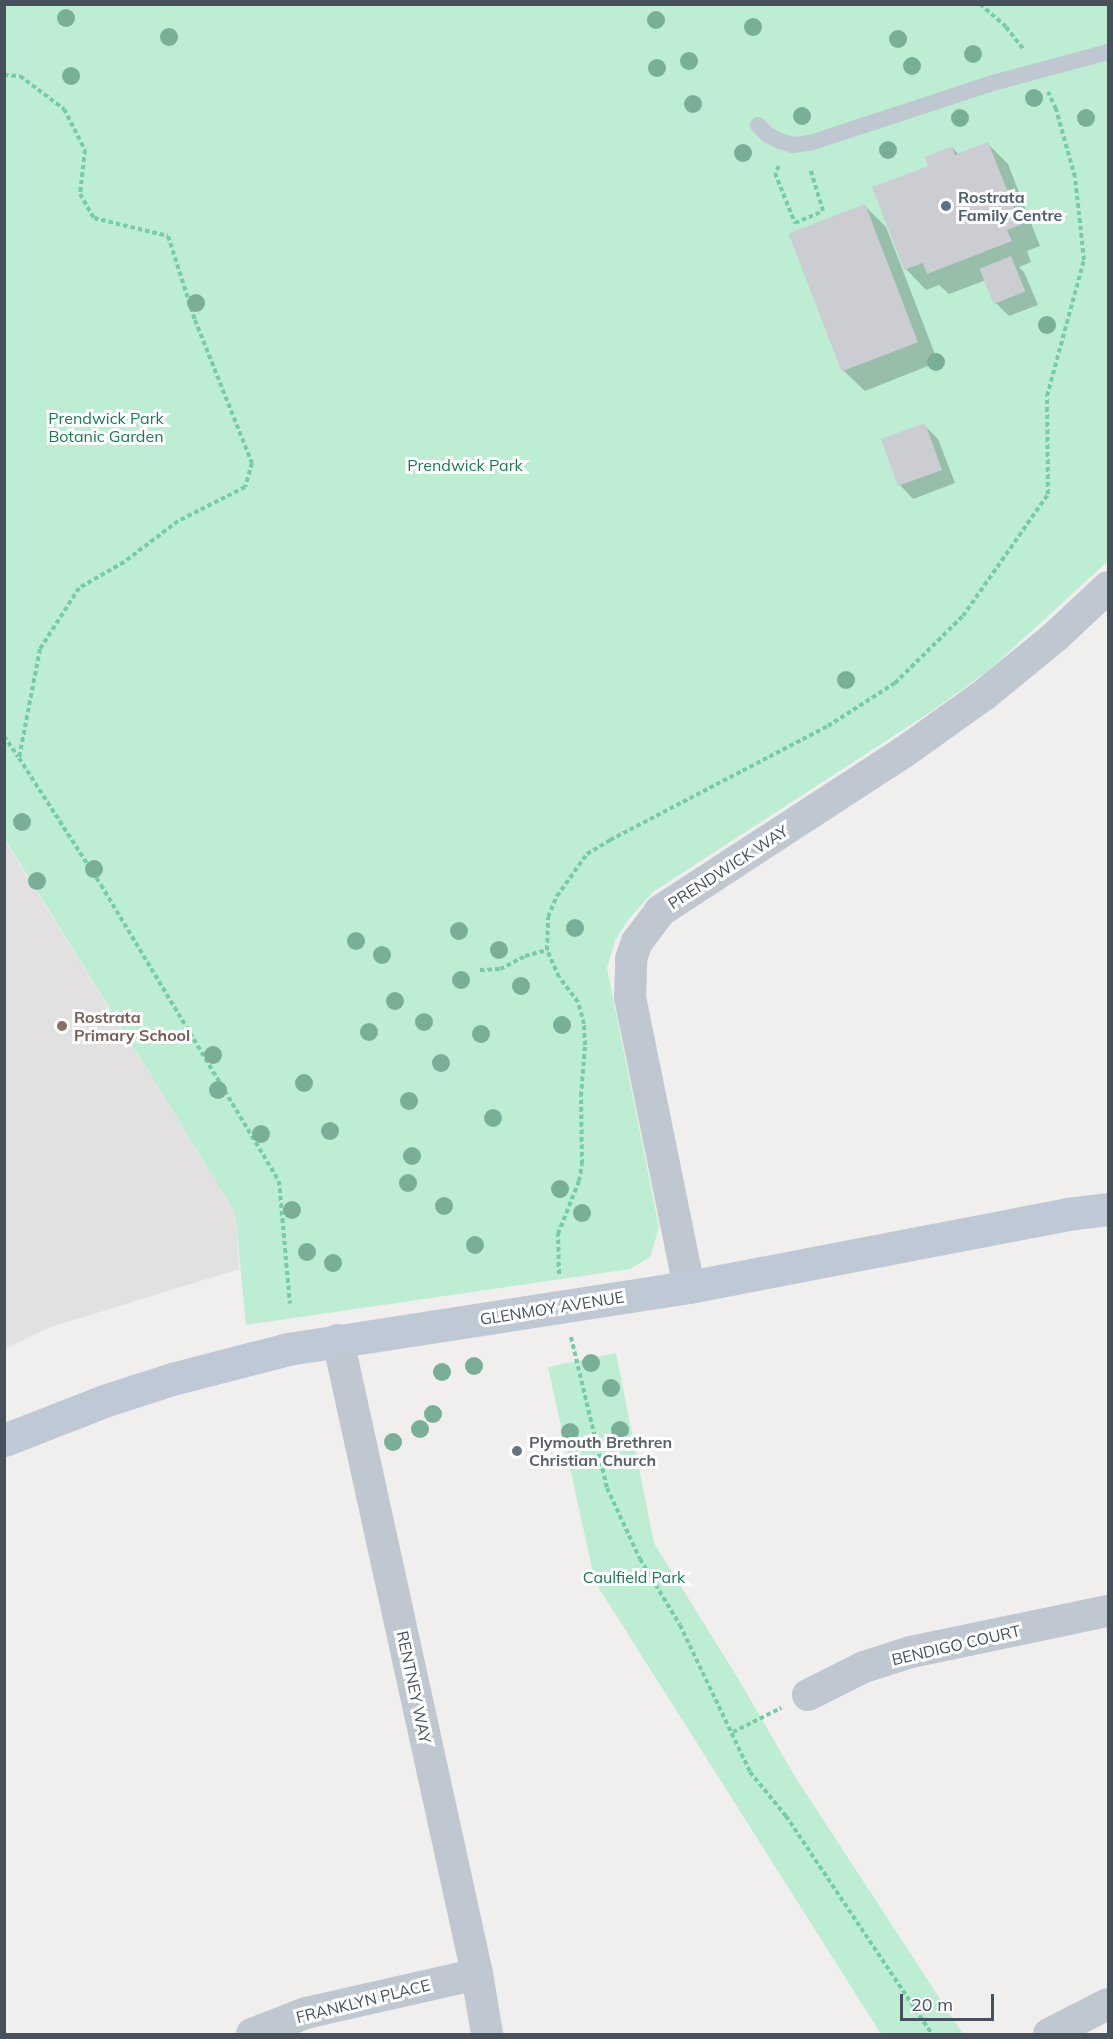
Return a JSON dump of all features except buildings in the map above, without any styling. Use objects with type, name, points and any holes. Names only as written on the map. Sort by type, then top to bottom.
[{"type":"street","name":"PRENDWICK WAY","points":[[689,1287],[630,997],[631,959],[637,942],[660,911],[904,752],[984,695],[1056,636],[1108,587]]},
{"type":"street","name":"GLENMOY AVENUE","points":[[4,1440],[107,1400],[172,1379],[288,1349],[689,1287],[1067,1214],[1108,1209]]},
{"type":"street","name":"RENTNEY WAY","points":[[338,1340],[477,1974],[487,2034]]},
{"type":"street","name":"BENDIGO COURT","points":[[808,1695],[864,1667],[911,1652],[1108,1611]]},
{"type":"street","name":"FRANKLYN PLACE","points":[[252,2034],[306,2013],[477,1974]]},
{"type":"street","points":[[1049,2034],[1108,2004]]},
{"type":"lane","points":[[758,124],[768,135],[801,144],[1038,69],[1108,52]]},
{"type":"path","points":[[560,1280],[558,1234],[579,1181],[582,1164],[581,1096],[585,1035],[578,1002],[559,977],[547,950],[548,917],[562,888],[587,854],[609,840],[828,726],[895,683],[963,616],[1048,494],[1047,396],[1084,260],[1075,177],[1056,109],[1038,69],[1006,27],[980,4]]},
{"type":"path","points":[[4,75],[20,76],[64,109],[85,150],[80,194],[94,218],[168,237],[195,320],[252,463],[245,487],[178,521],[124,562],[79,588],[40,649],[19,758]]},
{"type":"path","points":[[801,144],[823,211],[795,223],[775,173],[801,144]]},
{"type":"path","points":[[4,736],[101,885],[279,1182],[290,1304]]},
{"type":"path","points":[[480,970],[500,969],[525,956],[547,950]]},
{"type":"path","points":[[571,1336],[607,1488],[640,1559],[680,1625],[733,1732],[750,1772],[793,1825],[932,2034]]},
{"type":"path","points":[[733,1732],[808,1695]]},
{"type":"shaded area","name":"Rostrata Primary School","points":[[4,839],[235,1212],[239,1269],[48,1328],[5,1349]]},
{"type":"green space","name":"Prendwick Park","points":[[5,5],[1108,5],[1108,561],[988,671],[929,713],[653,892],[627,921],[615,941],[607,968],[659,1227],[650,1257],[630,1269],[246,1325],[235,1212],[5,839]]},
{"type":"green space","name":"Caulfield Park","points":[[616,1353],[654,1543],[742,1685],[794,1775],[963,2034],[881,2034],[595,1582],[548,1367]]},
{"type":"place","name":"Rostrata Family Centre","points":[[946,206]]},
{"type":"place","name":"Rostrata Primary School","points":[[62,1026]]},
{"type":"place","name":"Plymouth Brethren Christian Church","points":[[517,1451]]},
{"type":"park label","name":"Prendwick Park Botanic Garden","points":[[106,427]]}]
